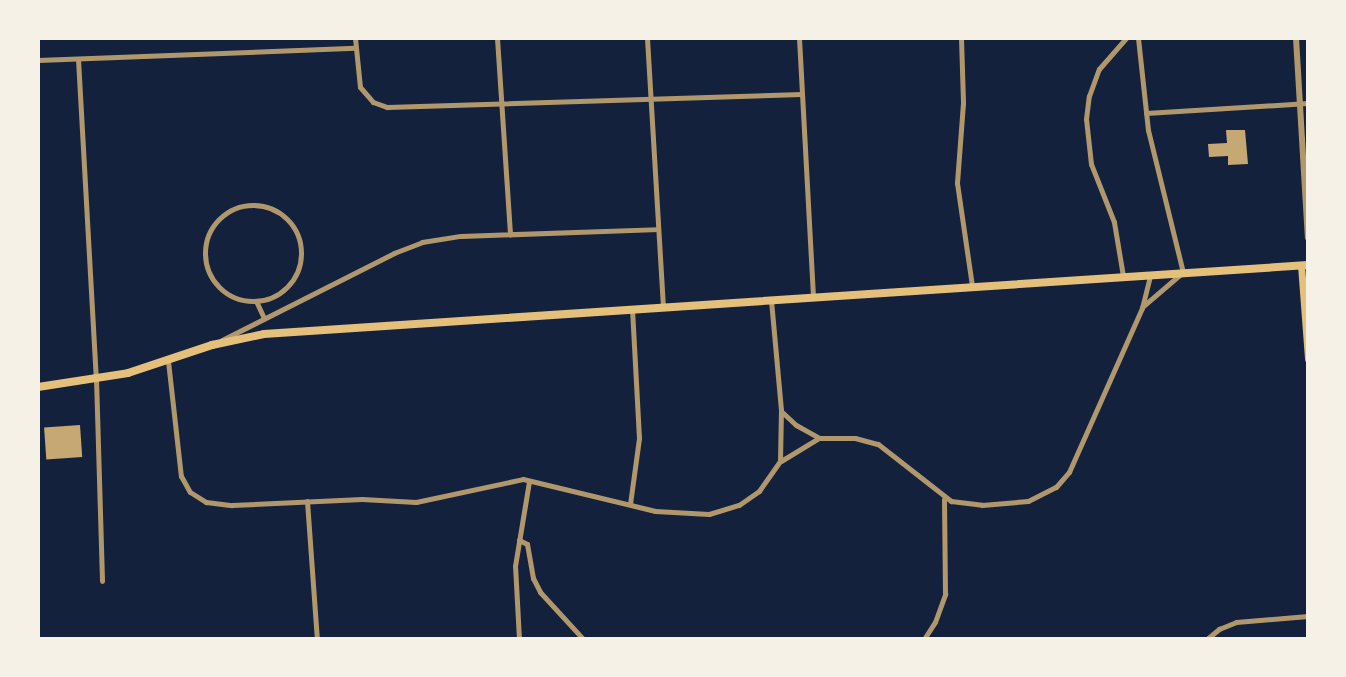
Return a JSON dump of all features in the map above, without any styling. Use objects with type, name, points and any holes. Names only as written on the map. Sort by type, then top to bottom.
[{"type":"main road","points":[[38,387],[96,378],[168,361],[212,345],[264,334],[1304,265],[1308,359]]},
{"type":"street","points":[[355,38],[360,87],[380,105],[501,106],[802,94]]},
{"type":"street","points":[[497,38],[510,235]]},
{"type":"street","points":[[647,38],[663,307]]},
{"type":"street","points":[[799,38],[813,297]]},
{"type":"street","points":[[961,38],[963,103],[957,174],[972,286]]},
{"type":"street","points":[[1123,276],[1114,222],[1091,164],[1086,119],[1089,96],[1099,69],[1126,38]]},
{"type":"street","points":[[1138,38],[1146,113],[1183,272],[1142,308]]},
{"type":"street","points":[[1296,38],[1304,103],[1308,238]]},
{"type":"street","points":[[38,60],[355,48]]},
{"type":"street","points":[[78,59],[96,378],[102,581]]},
{"type":"street","points":[[1146,113],[1304,103]]},
{"type":"street","points":[[248,205],[263,205],[284,215],[300,244],[299,267],[287,286],[256,301],[228,294],[208,271],[205,257],[206,242],[221,216],[248,205]]},
{"type":"street","points":[[212,345],[394,253],[422,242],[461,236],[658,229]]},
{"type":"street","points":[[781,410],[796,425],[819,438],[855,438],[878,444],[944,499],[962,505],[1015,503],[1039,497],[1056,487],[1069,472],[1142,308],[1150,274]]},
{"type":"street","points":[[771,300],[781,410],[780,461]]},
{"type":"street","points":[[256,301],[264,318]]},
{"type":"street","points":[[630,504],[639,438],[632,309]]},
{"type":"street","points":[[168,361],[174,389],[176,454],[181,476],[190,492],[206,502],[224,505],[307,501],[416,502],[507,481],[529,481],[679,515],[718,513],[759,491],[780,461],[819,438]]},
{"type":"street","points":[[519,639],[514,594],[529,481]]},
{"type":"street","points":[[924,639],[935,622],[945,594],[944,499]]},
{"type":"street","points":[[307,501],[317,639]]},
{"type":"street","points":[[519,540],[527,544],[540,592],[583,639]]},
{"type":"street","points":[[1207,639],[1236,622],[1308,616]]},
{"type":"building","points":[[1226,130],[1245,130],[1248,164],[1228,165],[1228,156],[1209,157],[1208,144],[1227,143]]},
{"type":"building","points":[[80,425],[82,457],[46,459],[44,428]]}]
